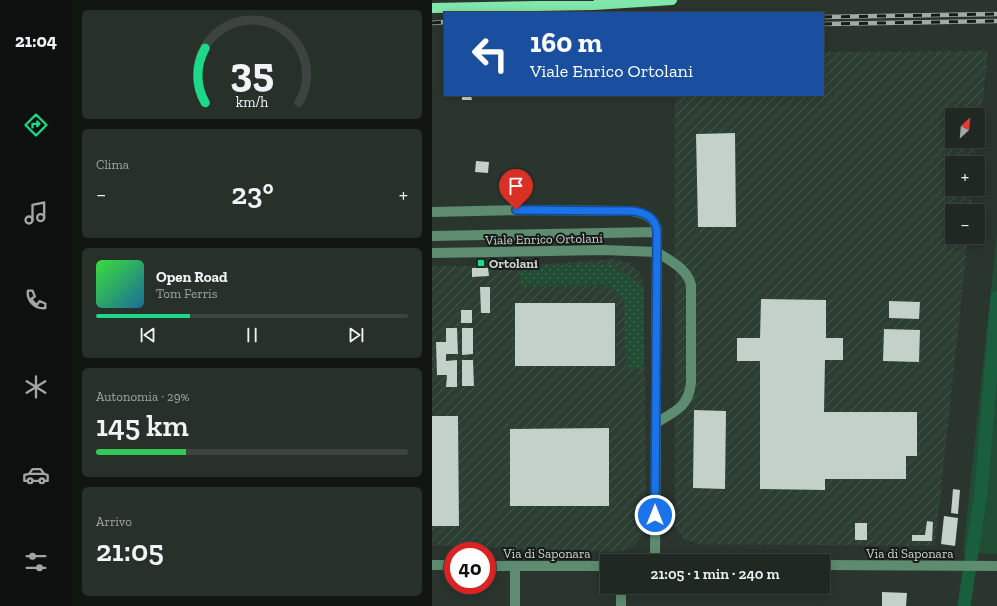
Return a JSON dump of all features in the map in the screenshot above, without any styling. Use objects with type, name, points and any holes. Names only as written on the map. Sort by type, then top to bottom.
[{"type":"main road","points":[[432,8],[594,6],[672,0]]},
{"type":"street","points":[[432,212],[516,210],[632,211],[651,217],[657,232],[655,554]]},
{"type":"street","name":"Viale Enrico Ortolani","points":[[432,236],[657,232]]},
{"type":"street","name":"Viale Enrico Ortolani","points":[[432,253],[603,250],[656,252]]},
{"type":"street","points":[[656,252],[680,267],[687,275],[691,285],[690,393],[685,402],[656,423]]},
{"type":"street","points":[[432,565],[444,565]]},
{"type":"street","name":"Via di Saponara","points":[[830,565],[996,566]]},
{"type":"street","name":"Via di Saponara","points":[[496,566],[600,566]]},
{"type":"street","points":[[515,566],[515,606]]},
{"type":"street","points":[[621,594],[622,606]]},
{"type":"shaded area","points":[[988,51],[982,108],[945,108],[945,148],[978,148],[977,156],[945,156],[945,196],[972,196],[972,204],[945,204],[945,244],[967,244],[935,546],[699,544],[684,539],[675,527],[675,96],[824,96],[824,52]]},
{"type":"shaded area","points":[[614,259],[629,263],[638,271],[644,282],[646,528],[641,538],[632,548],[617,552],[496,547],[496,542],[444,542],[444,545],[432,545],[432,266],[519,266]]},
{"type":"green space","points":[[997,233],[997,554],[963,553]]},
{"type":"green space","points":[[613,265],[644,288],[643,369],[627,369],[624,301],[609,285],[520,286],[519,266]]},
{"type":"building","points":[[462,96],[471,96],[472,100],[462,100]]},
{"type":"building","points":[[735,133],[736,227],[698,227],[696,134]]},
{"type":"building","points":[[476,161],[489,162],[488,173],[475,172]]},
{"type":"building","points":[[500,184],[516,184],[516,191],[500,191]]},
{"type":"building","points":[[472,268],[488,268],[489,276],[472,277]]},
{"type":"building","points":[[480,287],[490,287],[490,313],[481,313]]},
{"type":"building","points":[[761,299],[826,300],[826,338],[843,338],[843,360],[825,360],[824,412],[917,412],[917,456],[906,456],[906,479],[825,479],[825,490],[760,489],[760,361],[737,361],[737,338],[760,338]]},
{"type":"building","points":[[889,301],[920,302],[919,319],[889,318]]},
{"type":"building","points":[[515,303],[615,303],[615,366],[515,366]]},
{"type":"building","points":[[461,310],[472,310],[472,323],[461,323]]},
{"type":"building","points":[[446,328],[457,328],[458,354],[446,354],[446,361],[457,360],[457,387],[446,387],[447,375],[437,375],[436,342],[446,342]]},
{"type":"building","points":[[462,328],[473,328],[473,354],[462,355]]},
{"type":"building","points":[[884,329],[920,330],[919,362],[883,361]]},
{"type":"building","points":[[462,360],[473,360],[474,386],[462,386]]},
{"type":"building","points":[[694,410],[726,411],[725,489],[693,488]]},
{"type":"building","points":[[432,416],[458,416],[459,526],[432,526]]},
{"type":"building","points":[[609,428],[609,506],[510,506],[510,429]]},
{"type":"building","points":[[953,489],[960,490],[958,514],[951,513]]},
{"type":"building","points":[[944,516],[958,518],[955,546],[941,544]]},
{"type":"building","points":[[927,521],[933,522],[932,541],[912,541],[912,535],[925,535]]},
{"type":"building","points":[[855,523],[867,523],[867,540],[855,540]]},
{"type":"building","points":[[882,592],[907,593],[906,606],[882,606]]},
{"type":"waterway","points":[[964,606],[981,493],[997,297]]},
{"type":"railway","points":[[824,17],[997,14]]},
{"type":"railway","points":[[824,24],[997,21]]},
{"type":"railway","points":[[432,23],[444,22]]},
{"type":"place","name":"Ortolani","points":[[481,263]]},
{"type":"route","points":[[516,210],[632,211],[646,214],[654,220],[657,228],[655,515]]}]
